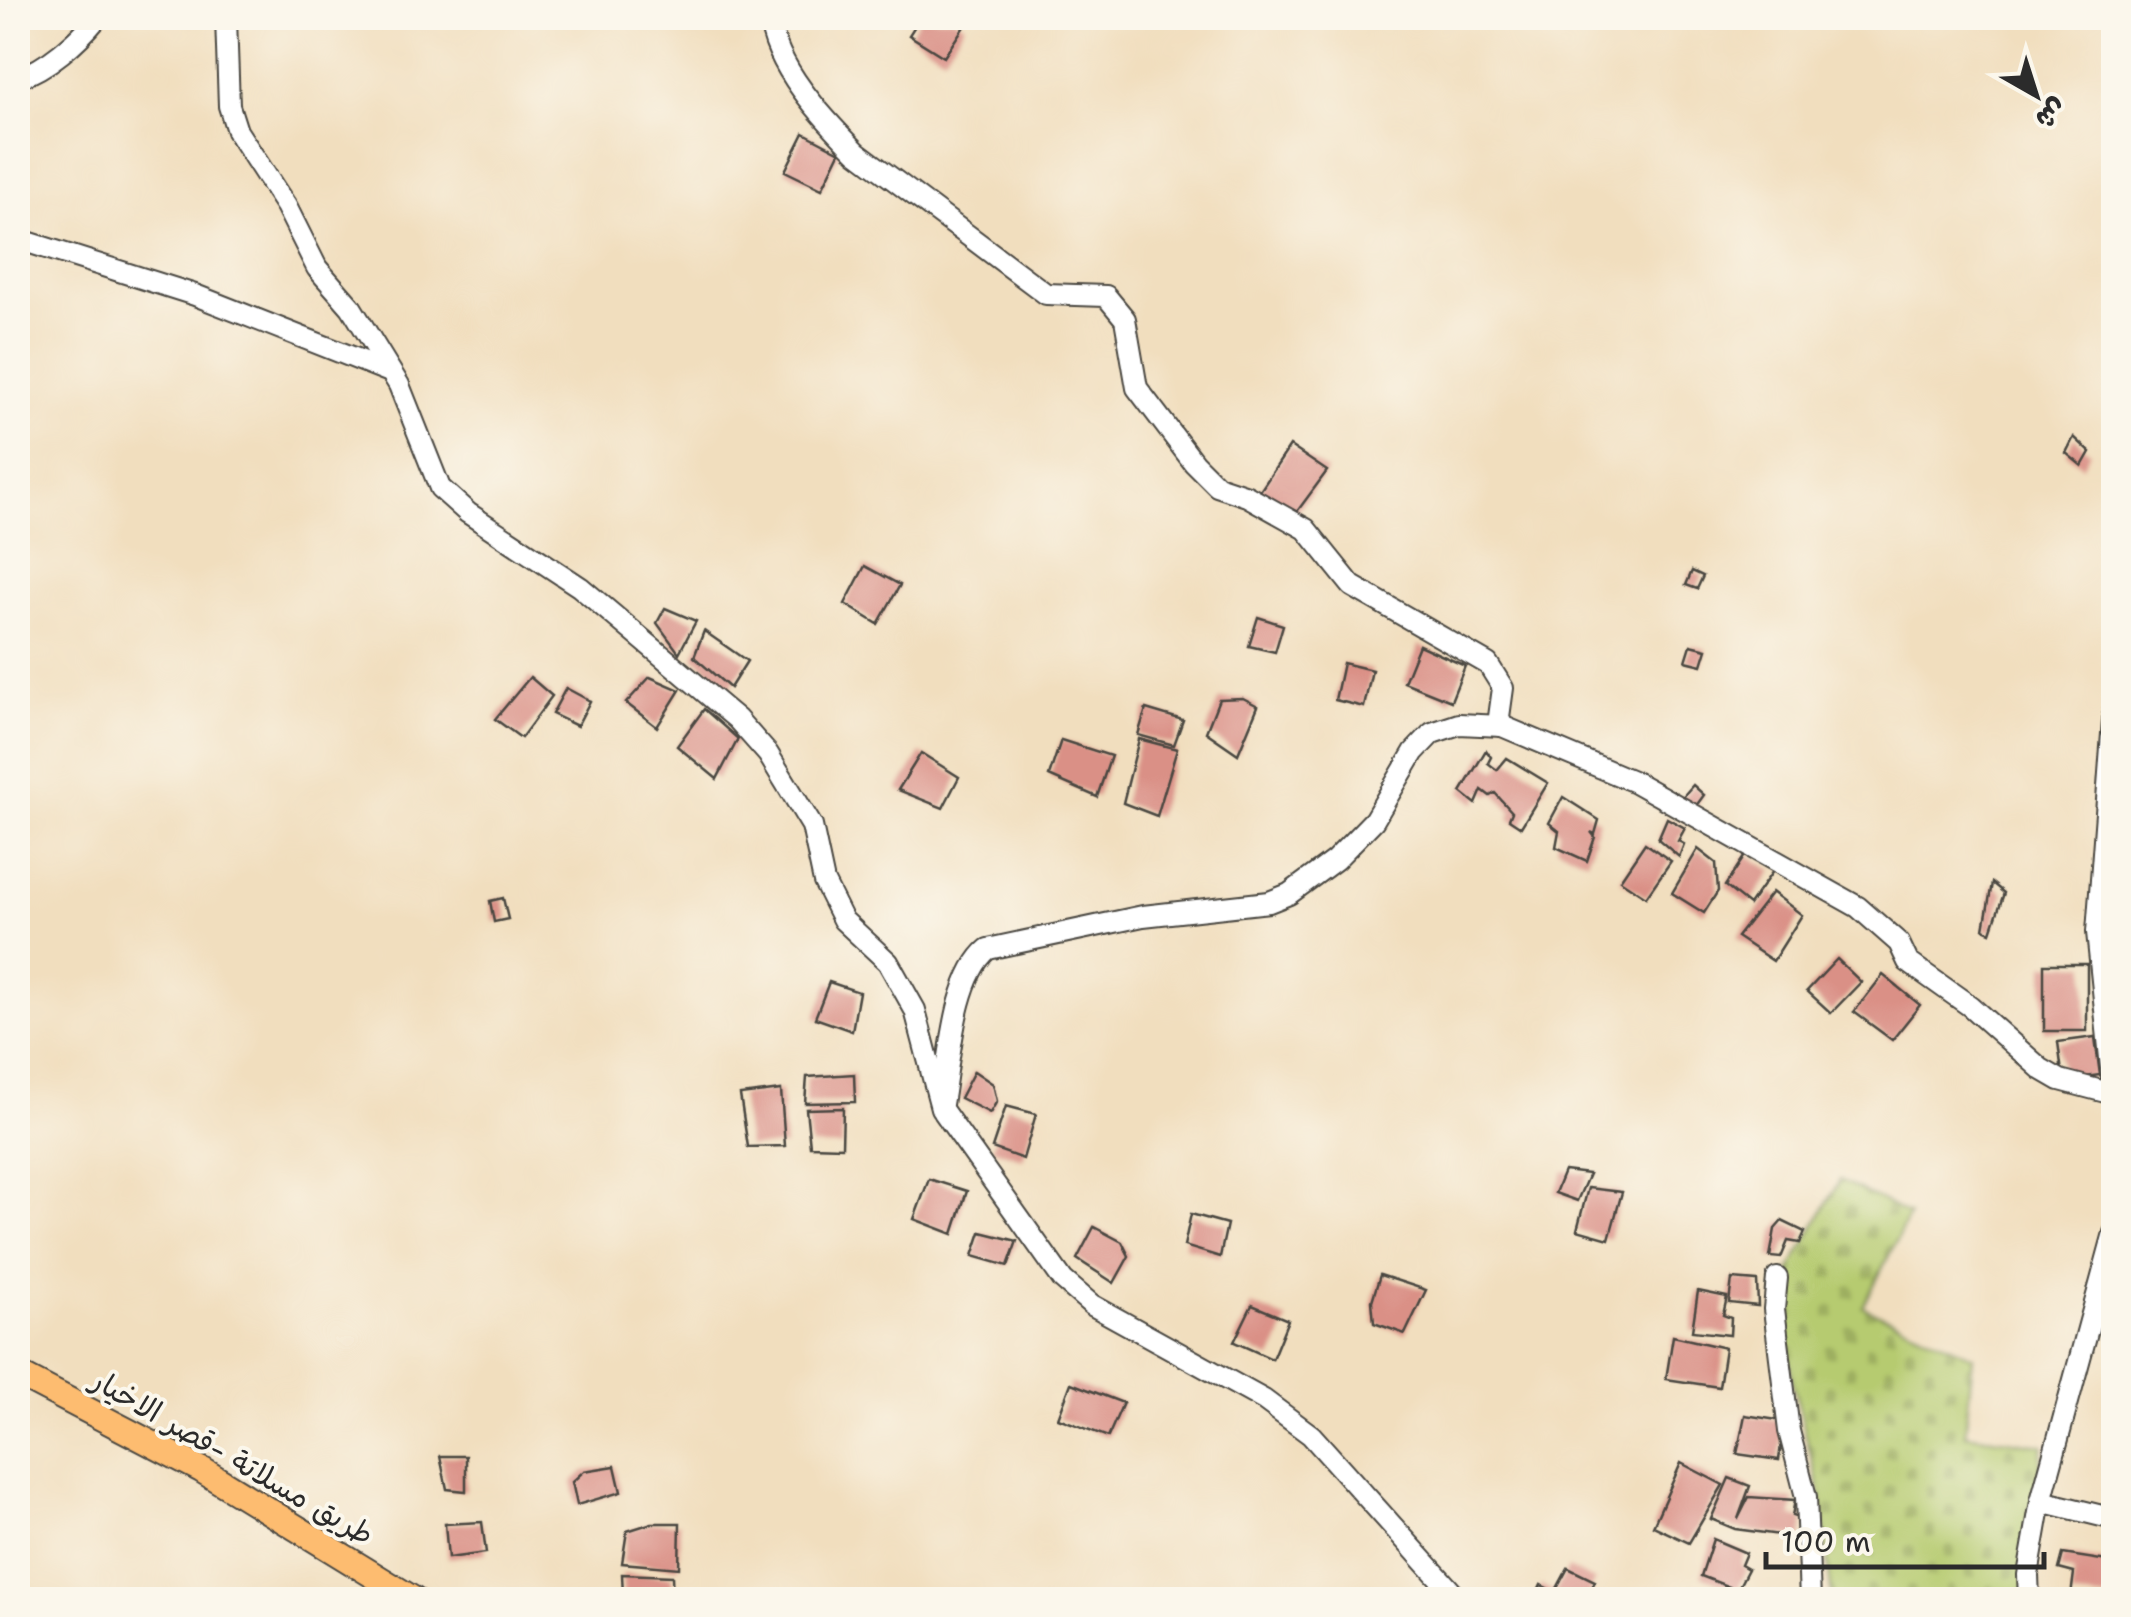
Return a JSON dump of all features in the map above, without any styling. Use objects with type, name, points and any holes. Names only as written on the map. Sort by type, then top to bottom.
[{"type":"main road","name":"طريق مسلاتة -قصر الاخيار","points":[[18,1374],[202,1470],[414,1600]]},
{"type":"street","points":[[18,78],[64,50],[98,18]]},
{"type":"street","points":[[226,18],[229,106],[237,131],[286,206],[316,268],[351,308],[390,372],[448,498],[580,587],[737,719],[768,754],[812,826],[824,882],[842,920],[888,962],[915,1010],[941,1108],[1063,1280],[1092,1306],[1264,1400],[1311,1435],[1459,1600]]},
{"type":"street","points":[[770,18],[784,59],[834,130],[857,152],[1046,294],[1106,296],[1125,319],[1137,388],[1194,462],[1217,486],[1246,496],[1306,529],[1352,586],[1488,664],[1503,688],[1499,717],[1502,726]]},
{"type":"street","points":[[18,238],[195,295],[390,372]]},
{"type":"street","points":[[941,1108],[965,982],[973,961],[988,949],[1131,918],[1269,902],[1289,894],[1335,860],[1374,820],[1414,752],[1432,734],[1459,724],[1502,726],[1635,782],[1858,907],[1898,943],[1908,962],[1970,1006],[2042,1069],[2074,1085],[2113,1096],[2096,932],[2114,707]]},
{"type":"street","points":[[2029,1600],[2028,1575],[2041,1500],[2114,1233]]},
{"type":"street","points":[[1777,1278],[1774,1309],[1789,1431],[1806,1497],[1810,1600]]},
{"type":"street","points":[[2041,1500],[2114,1519]]},
{"type":"green space","points":[[1840,1180],[1909,1215],[1863,1307],[1973,1356],[1965,1434],[2043,1445],[2023,1599],[1832,1599],[1821,1496],[1793,1384],[1780,1288]]},
{"type":"building","points":[[920,18],[953,18],[965,25],[944,57],[909,35]]},
{"type":"building","points":[[804,133],[840,152],[822,189],[785,171]]},
{"type":"building","points":[[2074,437],[2090,452],[2082,466],[2066,453]]},
{"type":"building","points":[[1290,446],[1327,471],[1293,517],[1260,491]]},
{"type":"building","points":[[865,566],[900,585],[878,624],[845,604]]},
{"type":"building","points":[[1692,571],[1703,576],[1697,589],[1686,585]]},
{"type":"building","points":[[665,608],[696,621],[679,653],[657,623]]},
{"type":"building","points":[[1258,617],[1283,625],[1275,652],[1249,646]]},
{"type":"building","points":[[704,631],[747,661],[730,688],[694,657]]},
{"type":"building","points":[[1419,645],[1465,666],[1451,701],[1404,682]]},
{"type":"building","points":[[1691,645],[1707,649],[1702,665],[1686,661]]},
{"type":"building","points":[[1343,663],[1372,670],[1364,707],[1335,700]]},
{"type":"building","points":[[530,677],[552,696],[521,738],[495,719]]},
{"type":"building","points":[[650,677],[680,690],[657,727],[626,703]]},
{"type":"building","points":[[566,688],[590,701],[577,726],[552,714]]},
{"type":"building","points":[[1243,698],[1258,706],[1238,754],[1206,732],[1219,699]]},
{"type":"building","points":[[704,709],[738,739],[717,779],[677,746]]},
{"type":"building","points":[[1146,709],[1183,720],[1174,745],[1138,735]]},
{"type":"building","points":[[1139,739],[1177,749],[1157,816],[1123,803]]},
{"type":"building","points":[[1061,740],[1111,756],[1097,797],[1049,776]]},
{"type":"building","points":[[1486,750],[1491,757],[1488,763],[1497,770],[1507,758],[1548,783],[1521,827],[1509,819],[1512,812],[1495,793],[1490,796],[1482,790],[1476,804],[1461,792]]},
{"type":"building","points":[[921,753],[959,777],[943,808],[898,790]]},
{"type":"building","points":[[1693,785],[1704,795],[1693,810],[1679,801]]},
{"type":"building","points":[[1563,797],[1599,820],[1595,834],[1591,832],[1595,837],[1587,861],[1556,847],[1559,831],[1549,823]]},
{"type":"building","points":[[1667,818],[1685,828],[1678,841],[1684,844],[1679,857],[1658,839]]},
{"type":"building","points":[[1645,843],[1671,861],[1646,897],[1620,880]]},
{"type":"building","points":[[1698,849],[1716,863],[1718,891],[1704,913],[1672,893]]},
{"type":"building","points":[[1746,854],[1773,871],[1749,905],[1725,886]]},
{"type":"building","points":[[1992,883],[2004,893],[1991,932],[1984,929]]},
{"type":"building","points":[[1772,892],[1802,915],[1773,961],[1737,937]]},
{"type":"building","points":[[503,898],[508,919],[494,922],[490,901]]},
{"type":"building","points":[[1837,959],[1861,982],[1831,1013],[1807,991]]},
{"type":"building","points":[[2044,964],[2087,964],[2087,1031],[2044,1031]]},
{"type":"building","points":[[1883,975],[1920,1005],[1892,1040],[1854,1012]]},
{"type":"building","points":[[829,982],[859,992],[852,1031],[815,1018]]},
{"type":"building","points":[[2095,1037],[2100,1075],[2063,1080],[2058,1042]]},
{"type":"building","points":[[974,1071],[993,1084],[997,1101],[990,1113],[960,1098]]},
{"type":"building","points":[[854,1074],[855,1102],[805,1103],[807,1077]]},
{"type":"building","points":[[781,1090],[785,1146],[748,1147],[740,1095]]},
{"type":"building","points":[[1006,1106],[1036,1114],[1023,1159],[992,1148]]},
{"type":"building","points":[[843,1108],[842,1147],[810,1146],[806,1109]]},
{"type":"building","points":[[1564,1171],[1589,1174],[1577,1201],[1555,1193]]},
{"type":"building","points":[[929,1179],[967,1191],[953,1234],[914,1219]]},
{"type":"building","points":[[1588,1188],[1622,1192],[1609,1239],[1577,1230]]},
{"type":"building","points":[[1191,1214],[1227,1224],[1220,1257],[1184,1246]]},
{"type":"building","points":[[1782,1221],[1805,1232],[1800,1243],[1788,1241],[1781,1258],[1770,1257],[1775,1229]]},
{"type":"building","points":[[1094,1227],[1122,1242],[1129,1256],[1114,1283],[1077,1259]]},
{"type":"building","points":[[981,1232],[1017,1241],[1008,1266],[973,1256]]},
{"type":"building","points":[[1380,1275],[1426,1290],[1405,1334],[1374,1323],[1372,1301]]},
{"type":"building","points":[[1732,1279],[1757,1281],[1758,1306],[1729,1303]]},
{"type":"building","points":[[1698,1291],[1727,1297],[1723,1315],[1731,1318],[1730,1335],[1692,1331]]},
{"type":"building","points":[[1252,1305],[1288,1320],[1272,1359],[1234,1342]]},
{"type":"building","points":[[1673,1336],[1725,1348],[1719,1387],[1666,1379]]},
{"type":"building","points":[[1071,1383],[1123,1403],[1108,1437],[1058,1418]]},
{"type":"building","points":[[1745,1415],[1784,1421],[1779,1460],[1737,1454]]},
{"type":"building","points":[[440,1456],[466,1456],[466,1491],[447,1489]]},
{"type":"building","points":[[1681,1463],[1723,1485],[1689,1543],[1653,1526]]},
{"type":"building","points":[[615,1466],[621,1492],[577,1505],[572,1482],[584,1471]]},
{"type":"building","points":[[1729,1478],[1750,1486],[1738,1519],[1749,1497],[1795,1500],[1792,1516],[1804,1520],[1802,1538],[1735,1529],[1711,1519]]},
{"type":"building","points":[[482,1522],[486,1553],[448,1558],[445,1524]]},
{"type":"building","points":[[652,1523],[680,1523],[679,1568],[622,1563],[627,1531]]},
{"type":"building","points":[[1713,1539],[1746,1553],[1741,1565],[1748,1569],[1737,1590],[1701,1576]]},
{"type":"building","points":[[2063,1554],[2114,1562],[2114,1600],[2071,1596],[2074,1573],[2059,1569]]},
{"type":"building","points":[[1568,1568],[1595,1581],[1586,1600],[1534,1600],[1541,1585],[1555,1592]]},
{"type":"building","points":[[622,1574],[672,1576],[673,1600],[623,1596]]}]
